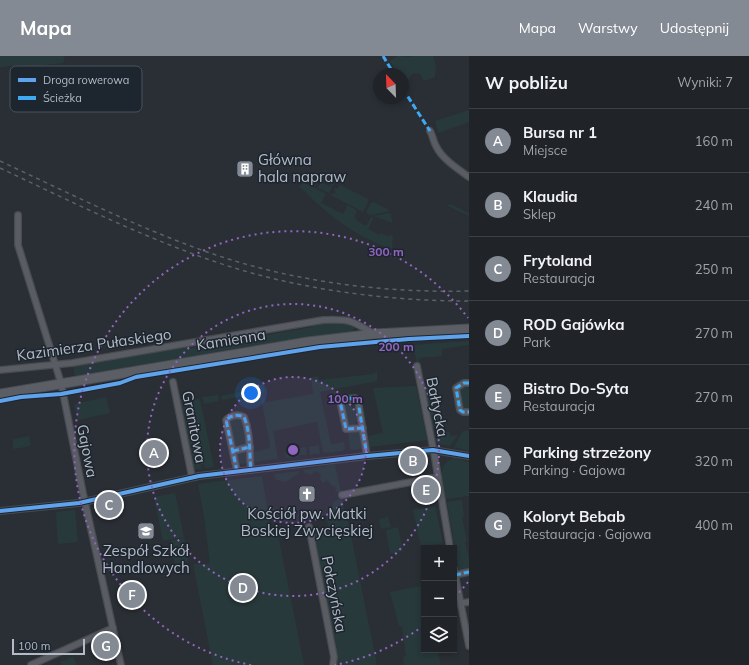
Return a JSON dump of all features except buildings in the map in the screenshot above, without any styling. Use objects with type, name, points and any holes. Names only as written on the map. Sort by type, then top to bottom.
[{"type":"main road","name":"Kamienna","points":[[0,394],[270,348],[375,334],[469,329]]},
{"type":"street","points":[[430,131],[436,147],[447,160],[469,177]]},
{"type":"street","points":[[18,215],[18,245],[56,365]]},
{"type":"street","name":"Kazimierza Pułaskiego","points":[[0,370],[56,365],[136,353],[323,320],[347,319],[375,334]]},
{"type":"street","points":[[352,337],[358,330],[356,323]]},
{"type":"street","name":"Gajowa","points":[[56,365],[121,665]]},
{"type":"street","name":"Bałtycka","points":[[417,366],[434,450],[449,545]]},
{"type":"street","name":"Granitowa","points":[[173,382],[192,477]]},
{"type":"street","points":[[469,383],[464,383],[456,388],[460,410],[463,412],[469,412]]},
{"type":"street","points":[[363,428],[346,429],[340,401],[355,398],[358,401],[363,428],[367,456]]},
{"type":"street","points":[[237,471],[226,420],[229,417],[240,414],[244,416],[250,447],[249,458],[251,470]]},
{"type":"street","points":[[233,451],[250,447]]},
{"type":"street","points":[[0,511],[85,501],[192,477],[237,471],[434,450],[469,456]]},
{"type":"street","points":[[342,494],[438,478]]},
{"type":"street","name":"Połczyńska","points":[[309,527],[332,643],[334,657],[333,665]]},
{"type":"street","points":[[457,575],[469,572]]},
{"type":"street","points":[[456,581],[469,646]]},
{"type":"street","points":[[461,604],[469,602]]},
{"type":"street","points":[[31,665],[113,628]]},
{"type":"shaded area","points":[[0,56],[65,56],[63,63],[36,66],[17,65],[0,67]]},
{"type":"shaded area","points":[[398,56],[433,56],[436,68],[435,77],[424,81],[420,74],[413,73],[409,79],[409,68],[394,68],[390,61]]},
{"type":"shaded area","points":[[469,110],[469,122],[438,133],[435,121]]},
{"type":"shaded area","points":[[322,175],[334,182],[329,193],[318,188],[321,182],[330,187],[333,182],[325,178],[324,180],[318,176]]},
{"type":"shaded area","points":[[304,183],[326,194],[321,203],[343,214],[348,205],[357,211],[354,218],[364,225],[367,225],[371,217],[375,219],[373,219],[368,229],[380,235],[381,233],[387,236],[393,235],[392,249],[378,244],[353,231],[331,215],[299,186]]},
{"type":"shaded area","points":[[340,185],[368,199],[363,212],[331,195],[332,193],[335,194],[335,188],[337,189]]},
{"type":"shaded area","points":[[373,202],[390,211],[370,215],[366,213],[370,204]]},
{"type":"shaded area","points":[[450,204],[469,213],[469,216],[448,206]]},
{"type":"shaded area","points":[[390,213],[393,223],[373,216]]},
{"type":"shaded area","points":[[343,321],[354,325],[354,330],[351,332],[270,343],[75,376],[73,366],[186,346],[187,349],[313,327],[313,324]]},
{"type":"shaded area","points":[[406,336],[406,338],[327,345],[326,343]]},
{"type":"shaded area","points":[[469,341],[469,345],[442,349],[442,356],[419,358],[419,362],[417,363],[413,345]]},
{"type":"shaded area","points":[[377,371],[377,381],[320,392],[331,444],[344,442],[345,449],[343,451],[323,452],[317,422],[273,431],[278,459],[253,462],[253,452],[269,448],[270,445],[261,398],[264,398],[266,402],[313,394],[311,377],[318,376],[319,380],[373,374]]},
{"type":"shaded area","points":[[435,381],[444,426],[432,428],[423,383]]},
{"type":"shaded area","points":[[255,386],[263,386],[265,392],[222,400],[221,396],[255,389]]},
{"type":"shaded area","points":[[416,386],[427,440],[370,447],[368,436],[383,433],[373,388]]},
{"type":"shaded area","points":[[466,386],[469,388],[469,410],[465,410],[462,407],[459,392]]},
{"type":"shaded area","points":[[218,395],[219,401],[204,404],[202,397]]},
{"type":"shaded area","points":[[106,397],[110,413],[78,420],[74,404]]},
{"type":"shaded area","points":[[183,397],[184,400],[200,399],[214,467],[205,468],[204,464],[201,465],[201,469],[192,469],[180,402]]},
{"type":"shaded area","points":[[347,401],[351,401],[353,403],[357,412],[357,419],[355,424],[352,425],[347,423],[345,415],[344,409]]},
{"type":"shaded area","points":[[241,417],[247,446],[236,448],[229,420]]},
{"type":"shaded area","points":[[469,430],[469,451],[454,447],[463,431]]},
{"type":"shaded area","points":[[350,431],[359,431],[362,435],[365,449],[350,450],[348,433]]},
{"type":"shaded area","points":[[449,431],[451,436],[458,435],[450,446],[438,444],[435,439]]},
{"type":"shaded area","points":[[29,436],[31,445],[13,449],[13,439]]},
{"type":"shaded area","points":[[319,445],[320,454],[316,453],[310,455],[309,447]]},
{"type":"shaded area","points":[[306,447],[307,455],[298,455],[298,457],[286,458],[285,451]]},
{"type":"shaded area","points":[[248,450],[248,463],[238,464],[235,453]]},
{"type":"shaded area","points":[[454,458],[469,462],[469,496],[446,499],[442,481],[442,470],[448,461]]},
{"type":"shaded area","points":[[335,464],[341,492],[335,492],[336,488],[327,480],[323,483],[320,479],[321,474],[314,471],[312,475],[305,473],[303,470]]},
{"type":"shaded area","points":[[300,471],[286,482],[277,480],[274,474]]},
{"type":"shaded area","points":[[262,476],[271,530],[276,525],[304,665],[213,665],[193,564],[210,564],[198,484]]},
{"type":"shaded area","points":[[175,493],[184,537],[163,541],[154,497]]},
{"type":"shaded area","points":[[342,498],[377,665],[336,665],[337,655],[312,534],[329,530],[326,515],[332,513],[331,508],[334,503],[332,502]]},
{"type":"shaded area","points":[[462,500],[464,517],[462,517],[467,541],[465,542],[469,558],[469,570],[459,570],[457,545],[455,545],[447,502]]},
{"type":"shaded area","points":[[435,506],[443,543],[421,545],[421,547],[413,510]]},
{"type":"shaded area","points":[[75,510],[78,542],[58,544],[56,512]]},
{"type":"shaded area","points":[[388,517],[391,527],[381,529],[379,519]]},
{"type":"shaded area","points":[[398,527],[403,551],[390,554],[386,530]]},
{"type":"shaded area","points":[[184,538],[189,561],[175,564],[170,541]]},
{"type":"shaded area","points":[[421,586],[421,653],[438,653],[441,665],[404,665],[403,657],[406,656],[402,627],[399,626],[390,592]]},
{"type":"shaded area","points":[[73,657],[77,665],[62,665],[60,662]]},
{"type":"railway","points":[[0,161],[107,211],[161,234],[216,255],[247,264],[309,279],[373,288],[469,291]]},
{"type":"railway","points":[[0,168],[159,241],[244,271],[340,292],[405,299],[469,301]]},
{"type":"marked path","points":[[383,56],[390,68]]},
{"type":"marked path","points":[[409,98],[430,131]]},
{"type":"marked path","points":[[469,383],[464,383],[456,388],[460,410],[463,412],[469,412]]},
{"type":"marked path","points":[[363,428],[346,429],[340,401],[355,398],[358,401],[367,456]]},
{"type":"marked path","points":[[237,471],[226,420],[237,415],[244,417],[246,423],[249,436],[251,470]]},
{"type":"marked path","points":[[233,451],[250,447]]},
{"type":"marked path","points":[[457,575],[469,572]]},
{"type":"cycle path","points":[[0,401],[21,397],[61,394],[120,383],[136,377],[320,347],[409,339],[469,336]]},
{"type":"cycle path","points":[[0,511],[79,503],[199,476],[367,456],[433,450],[469,456]]},
{"type":"place","name":"Główna hala napraw","points":[[245,169]]},
{"type":"place","name":"Bursa nr 1","points":[[154,453]]},
{"type":"place","name":"Klaudia","points":[[413,461]]},
{"type":"place","name":"Bistro Do-Syta","points":[[426,490]]},
{"type":"place","name":"Kościół pw. Matki Boskiej Zwycięskiej","points":[[307,494]]},
{"type":"place","name":"Frytoland","points":[[109,505]]},
{"type":"place","name":"Zespół Szkół Handlowych","points":[[146,531]]},
{"type":"place","name":"ROD Gajówka","points":[[243,588]]},
{"type":"place","name":"Parking strzeżony","points":[[132,595]]},
{"type":"place","name":"Koloryt Bebab","points":[[106,646]]}]
